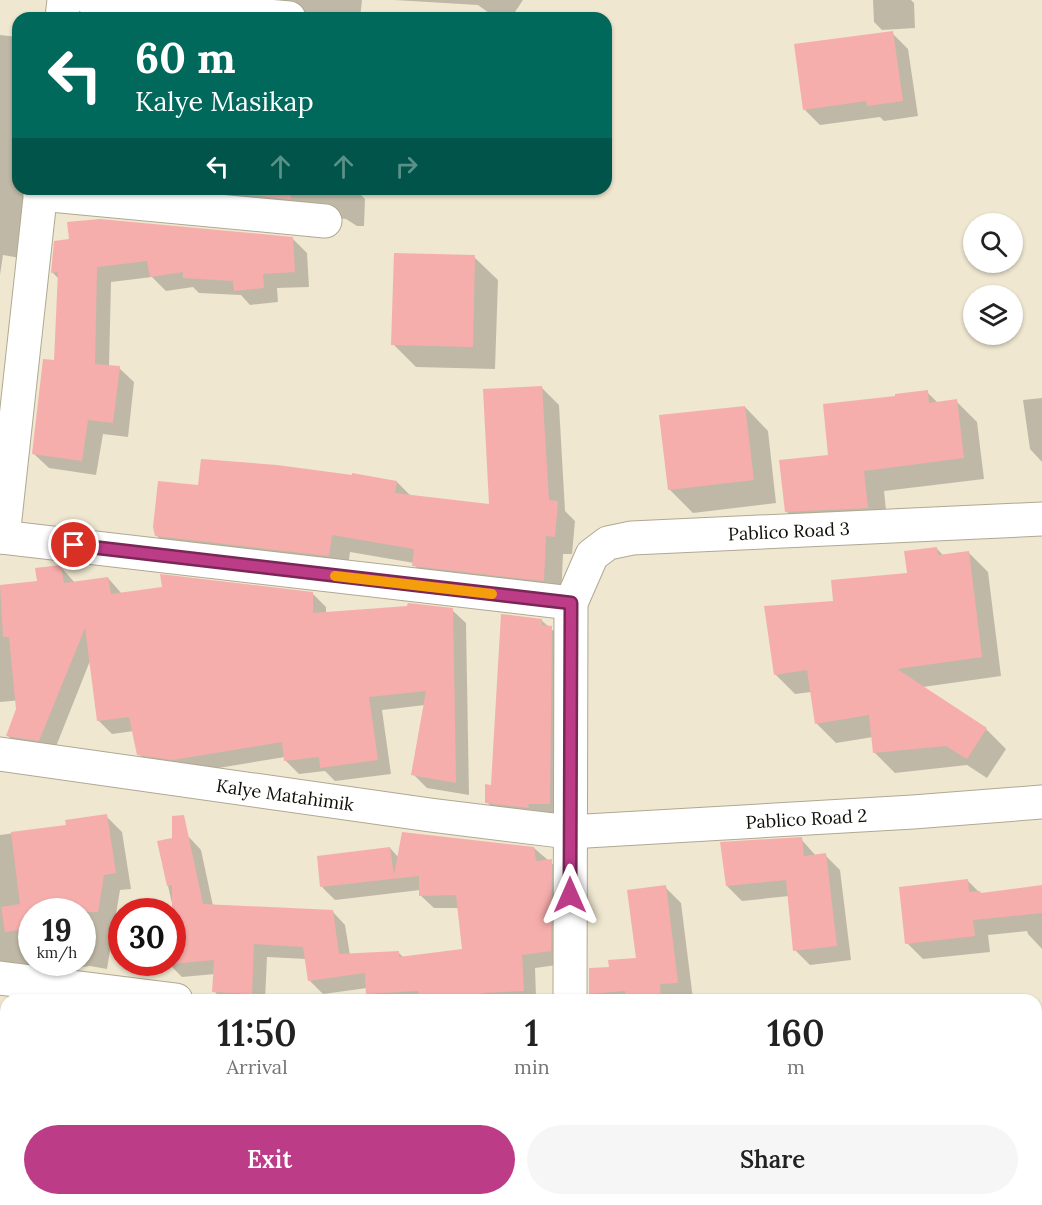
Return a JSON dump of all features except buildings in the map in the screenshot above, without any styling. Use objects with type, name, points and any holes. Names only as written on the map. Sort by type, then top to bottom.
[{"type":"street","points":[[92,0],[223,12]]},
{"type":"street","points":[[39,195],[13,328],[1,537],[571,603],[570,994]]},
{"type":"street","points":[[77,195],[325,222]]},
{"type":"street","name":"Pablico Road 3","points":[[571,603],[592,555],[608,543],[632,538],[1042,519]]},
{"type":"street","name":"Kalye Matahimik","points":[[0,754],[454,818],[569,831]]},
{"type":"street","name":"Pablico Road 2","points":[[569,831],[902,813],[1042,802]]},
{"type":"street","points":[[0,978],[128,994]]},
{"type":"slow traffic","points":[[335,576],[492,594]]},
{"type":"route","points":[[74,545],[571,603],[570,895]]}]
